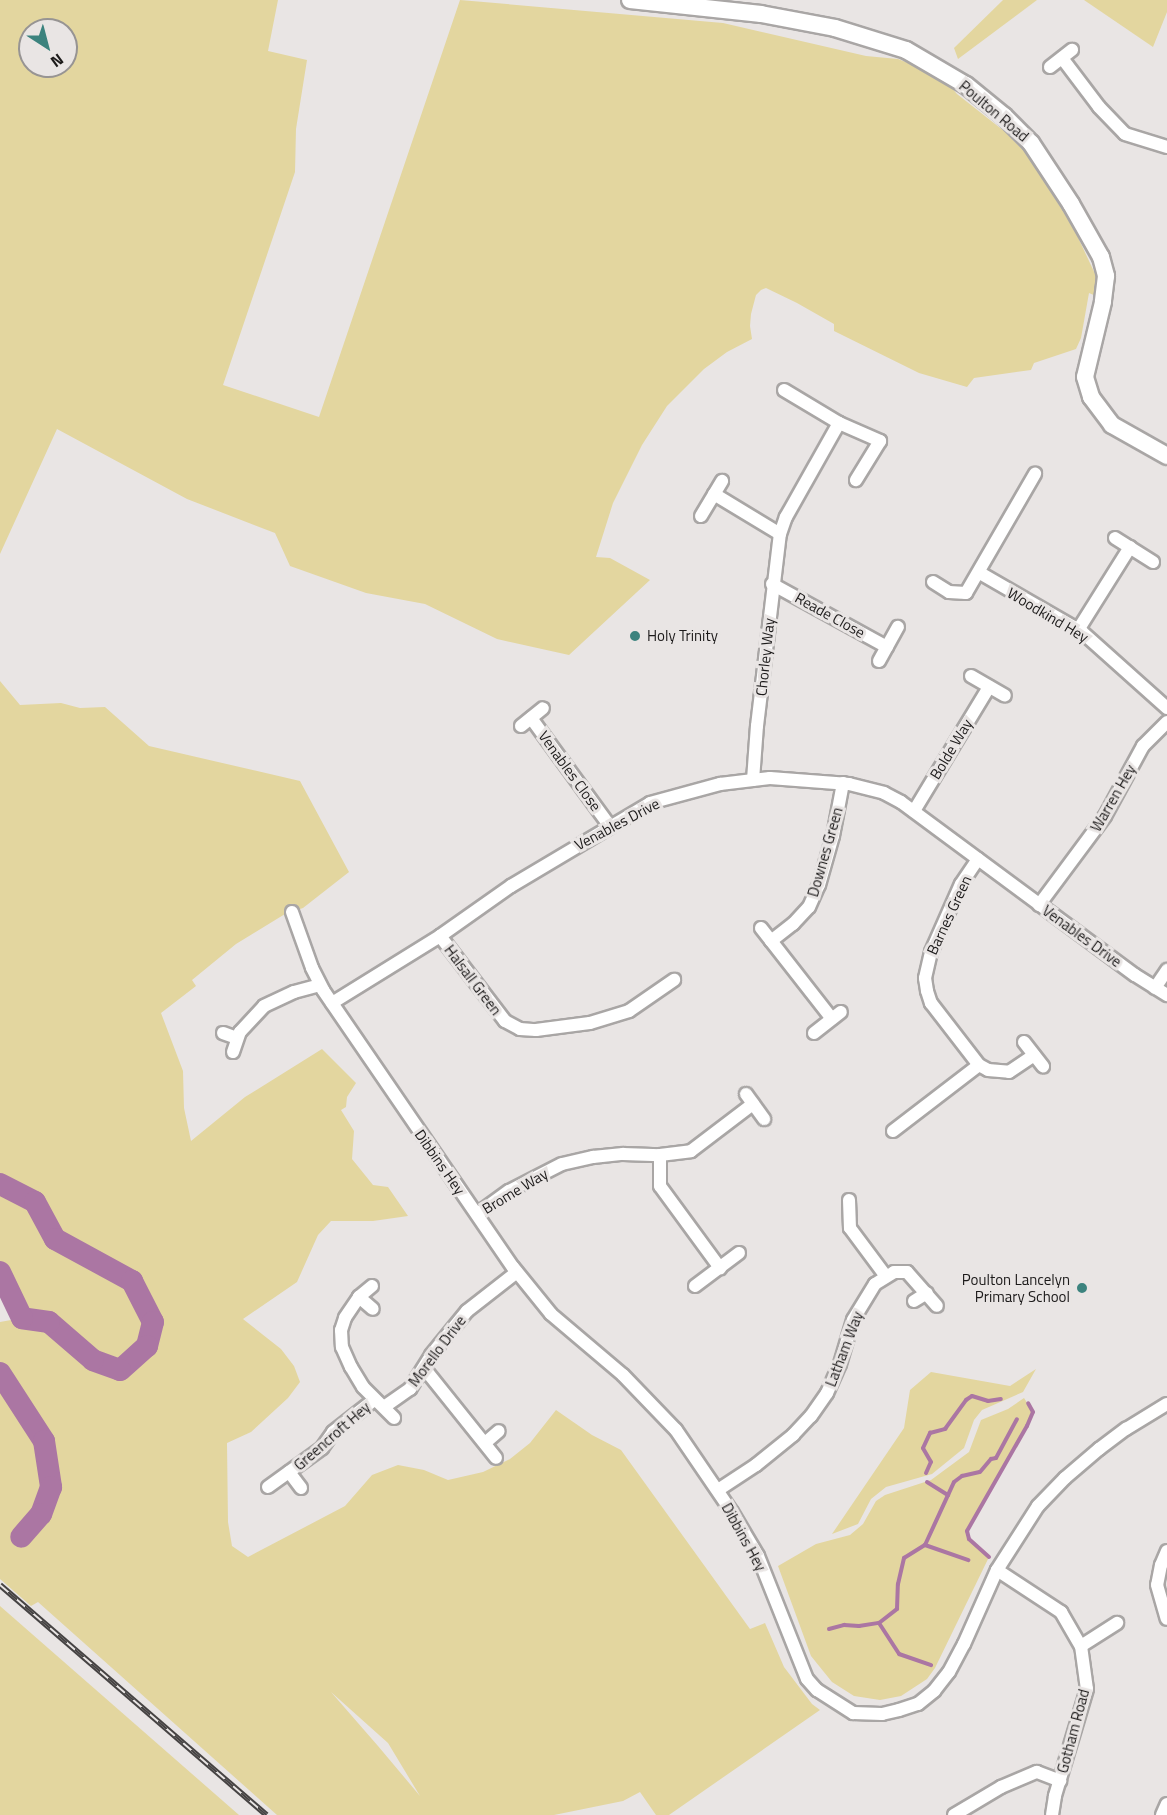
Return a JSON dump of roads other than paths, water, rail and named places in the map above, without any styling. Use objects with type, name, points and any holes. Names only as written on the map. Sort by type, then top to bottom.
[{"type":"street","name":"Poulton Road","points":[[630,0],[760,15],[835,28],[906,50],[966,85],[1004,116],[1031,143],[1071,204],[1101,257],[1106,276],[1103,304],[1085,377],[1091,397],[1112,425],[1167,456]]},
{"type":"street","points":[[1050,67],[1067,54],[1099,107],[1125,134],[1167,147]]},
{"type":"street","points":[[784,390],[839,423],[864,431],[880,441],[856,480]]},
{"type":"street","name":"Chorley Way","points":[[753,780],[772,584],[780,534],[786,517],[839,423]]},
{"type":"street","points":[[933,582],[950,592],[966,593],[980,573],[1035,474]]},
{"type":"street","points":[[701,516],[722,481]]},
{"type":"street","points":[[714,494],[780,534]]},
{"type":"street","points":[[1115,538],[1153,562]]},
{"type":"street","points":[[1078,630],[1130,547]]},
{"type":"street","name":"Woodkind Hey","points":[[980,573],[1078,630],[1167,708]]},
{"type":"street","name":"Reade Close","points":[[772,584],[887,647]]},
{"type":"street","points":[[879,661],[898,627]]},
{"type":"street","points":[[971,676],[1005,696]]},
{"type":"street","name":"Bolde Way","points":[[914,812],[989,687]]},
{"type":"street","name":"Venables Close","points":[[521,726],[543,708]]},
{"type":"street","name":"Venables Close","points":[[531,718],[609,825]]},
{"type":"street","name":"Warren Hey","points":[[1039,905],[1105,816],[1143,746],[1167,722]]},
{"type":"street","name":"Venables Drive","points":[[332,1003],[440,936],[511,886],[609,825],[650,803],[688,791],[770,778],[843,783],[884,793],[914,812],[1039,905],[1167,994]]},
{"type":"street","name":"Downes Green","points":[[771,941],[793,924],[809,906],[814,896],[833,836],[843,783]]},
{"type":"street","name":"Barnes Green","points":[[978,859],[961,884],[931,952],[925,978],[931,1003],[979,1065]]},
{"type":"street","name":"Dibbins Hey","points":[[292,912],[320,985],[517,1272],[550,1314],[593,1347],[652,1402],[676,1430],[718,1490],[758,1556],[807,1679],[817,1690],[853,1713],[882,1714],[899,1710],[918,1704],[934,1691],[949,1672],[998,1570],[1038,1506],[1065,1478],[1126,1429],[1167,1404]]},
{"type":"street","points":[[761,928],[837,1015],[814,1033]]},
{"type":"street","name":"Halsall Green","points":[[440,936],[505,1021],[520,1029],[536,1030],[590,1023],[629,1011],[674,980]]},
{"type":"street","points":[[1155,987],[1167,970]]},
{"type":"street","points":[[233,1052],[237,1038],[248,1021],[264,1006],[294,992],[320,985]]},
{"type":"street","points":[[223,1033],[237,1038]]},
{"type":"street","points":[[1024,1042],[1043,1066]]},
{"type":"street","points":[[893,1131],[979,1065],[988,1070],[1009,1072],[1034,1054]]},
{"type":"street","name":"Brome Way","points":[[477,1214],[509,1191],[562,1164],[623,1154],[660,1155],[691,1151],[750,1099],[764,1119]]},
{"type":"street","points":[[660,1155],[660,1186],[720,1268]]},
{"type":"street","points":[[849,1200],[850,1228],[885,1275],[900,1270],[908,1272],[937,1306]]},
{"type":"street","points":[[695,1286],[740,1253]]},
{"type":"street","name":"Morello Drive","points":[[379,1404],[410,1389],[467,1311],[517,1272]]},
{"type":"street","name":"Latham Way","points":[[718,1490],[756,1465],[793,1435],[811,1416],[827,1393],[836,1373],[853,1320],[864,1298],[885,1275]]},
{"type":"street","points":[[372,1286],[359,1297],[341,1330],[342,1347],[351,1367],[379,1404],[394,1418]]},
{"type":"street","points":[[914,1301],[927,1293]]},
{"type":"street","points":[[359,1297],[373,1309]]},
{"type":"street","points":[[424,1368],[496,1458]]},
{"type":"street","name":"Greencroft Hey","points":[[268,1487],[322,1448],[333,1432],[379,1404]]},
{"type":"street","points":[[485,1443],[499,1431]]},
{"type":"street","name":"Greencroft Hey","points":[[289,1472],[301,1488]]},
{"type":"street","points":[[1167,1551],[1161,1565],[1157,1585],[1167,1619]]},
{"type":"street","name":"Gotham Road","points":[[998,1570],[1060,1612],[1081,1646],[1087,1689],[1052,1815]]},
{"type":"street","points":[[1081,1646],[1113,1631]]},
{"type":"street","points":[[954,1815],[1001,1787],[1037,1772],[1060,1780]]},
{"type":"street","points":[[1162,1815],[1167,1804]]},
{"type":"waterway","points":[[0,1184],[35,1202],[55,1239],[132,1281],[153,1322],[147,1346],[120,1370],[93,1360],[49,1322],[22,1318],[0,1272]]},
{"type":"waterway","points":[[0,1373],[44,1441],[51,1487],[41,1514],[21,1537]]},
{"type":"waterway","points":[[926,1473],[931,1462],[923,1448],[930,1433],[945,1429],[966,1400],[972,1396],[988,1401],[1001,1399]]},
{"type":"waterway","points":[[989,1557],[969,1539],[967,1531],[1027,1426],[1033,1412],[1028,1403]]},
{"type":"waterway","points":[[829,1629],[844,1625],[859,1626],[879,1623],[897,1609],[898,1584],[904,1558],[925,1545],[954,1482],[962,1476],[980,1472],[991,1459],[996,1458],[1017,1419]]},
{"type":"waterway","points":[[927,1482],[948,1495]]},
{"type":"waterway","points":[[925,1545],[968,1560]]},
{"type":"waterway","points":[[879,1623],[899,1654],[931,1665]]},
{"type":"railway","points":[[0,1585],[266,1815]]},
{"type":"place","name":"Holy Trinity","points":[[635,636]]},
{"type":"place","name":"Poulton Lancelyn Primary School","points":[[1082,1288]]}]
